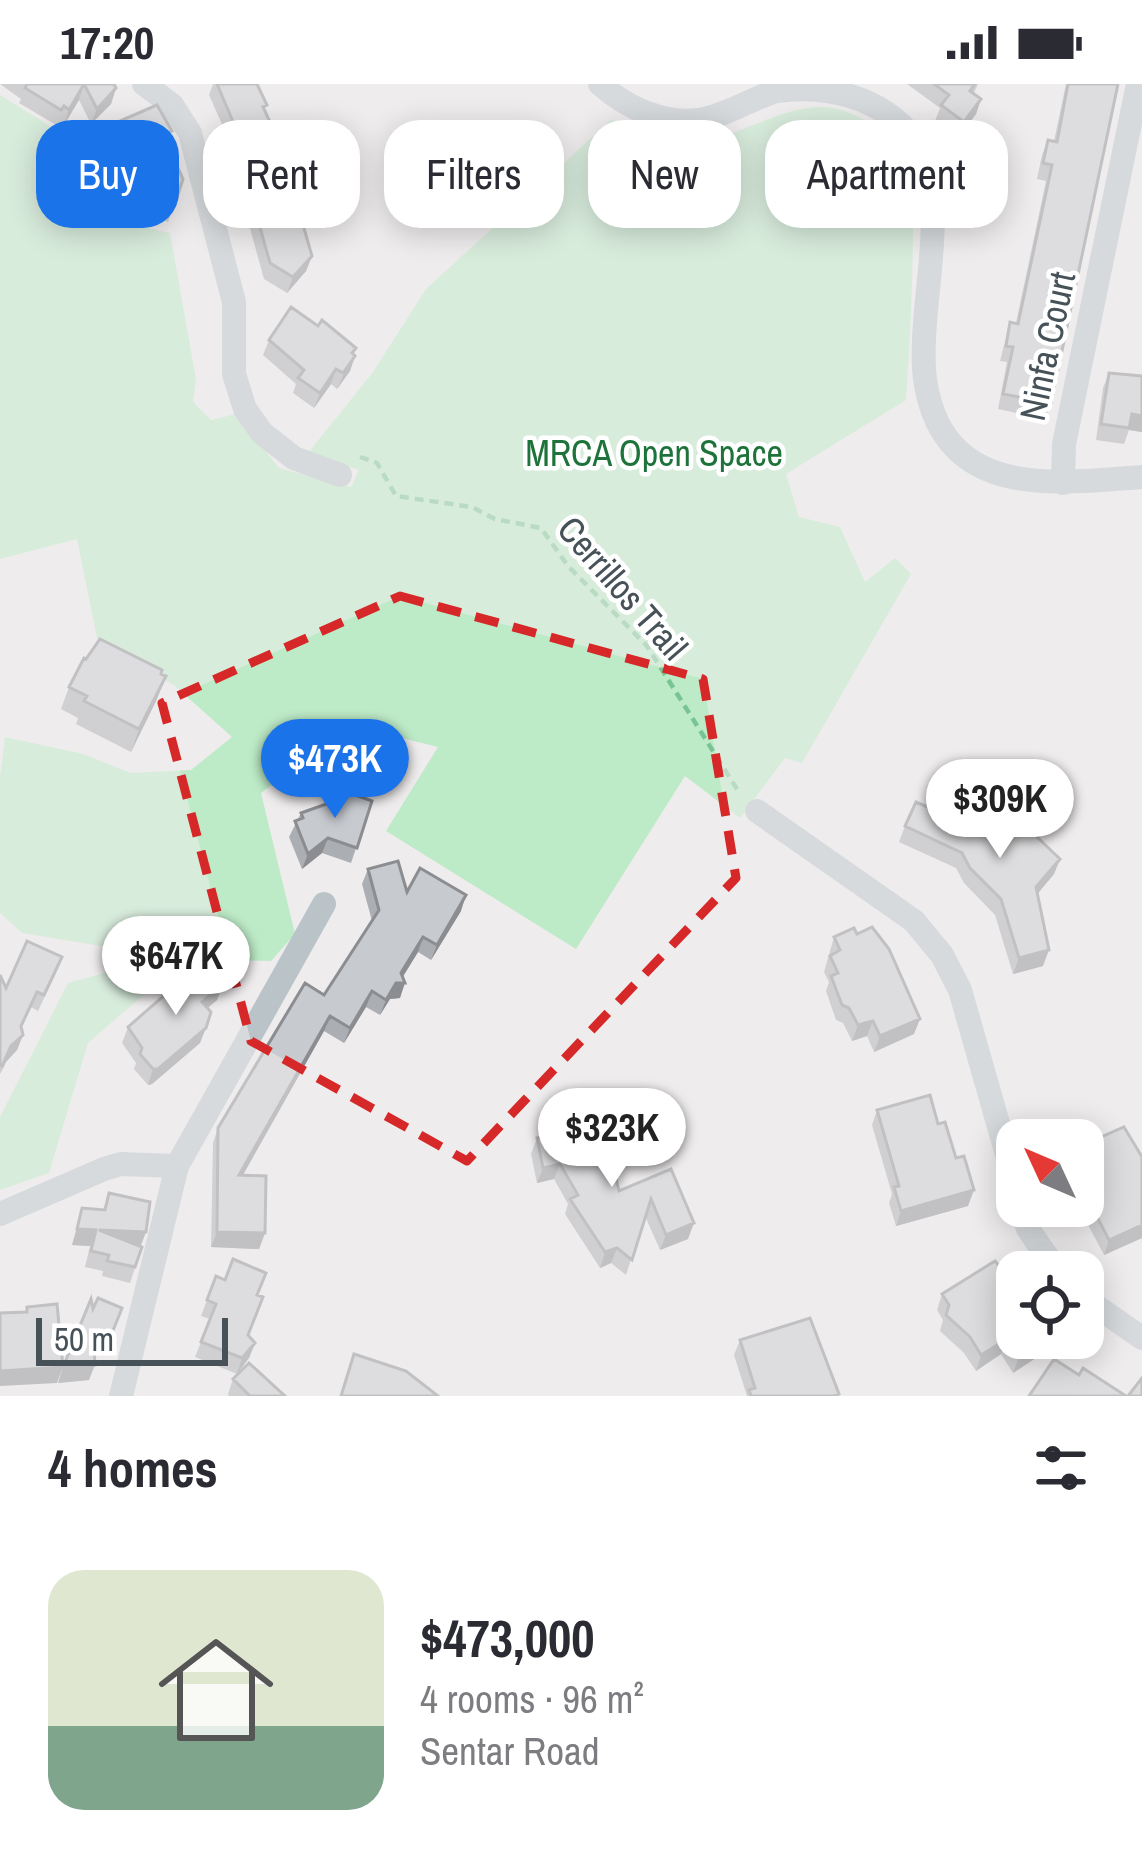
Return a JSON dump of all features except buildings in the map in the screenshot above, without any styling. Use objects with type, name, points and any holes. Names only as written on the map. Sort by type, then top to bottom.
[{"type":"street","points":[[144,84],[172,105],[190,133],[234,302],[234,374],[245,409],[262,434],[294,458],[340,475]]},
{"type":"street","points":[[600,84],[641,112],[698,120],[779,90],[811,85],[851,91],[891,115],[916,142],[934,199],[925,376],[936,423],[961,454],[1000,478],[1063,483],[1142,477]]},
{"type":"street","name":"Ninfa Court","points":[[1063,483],[1064,444],[1138,84]]},
{"type":"street","points":[[757,811],[914,921],[942,955],[960,990],[997,1119]]},
{"type":"street","points":[[121,1396],[177,1166],[324,904]]},
{"type":"street","points":[[0,1214],[104,1169],[177,1166]]},
{"type":"street","points":[[1104,1312],[1142,1338]]},
{"type":"path","name":"Cerrillos Trail","points":[[340,475],[359,457],[368,458],[396,496],[472,507],[495,519],[541,528],[568,566],[647,646],[718,764],[757,811]]},
{"type":"highlighted area","points":[[400,596],[703,679],[736,878],[467,1161],[251,1041],[162,703]]},
{"type":"green space","name":"MRCA Open Space","points":[[0,95],[40,120],[36,120],[36,228],[147,228],[170,233],[196,379],[193,402],[211,420],[236,414],[279,468],[351,487],[359,470],[308,453],[373,372],[426,289],[493,228],[564,228],[564,163],[588,141],[588,228],[741,228],[741,130],[765,121],[765,228],[913,228],[906,400],[786,474],[799,517],[840,527],[865,582],[895,558],[911,574],[802,763],[785,758],[740,818],[685,776],[576,949],[386,831],[438,747],[350,725],[261,793],[295,934],[271,961],[185,959],[88,1043],[49,1173],[0,1190],[0,1117],[68,983],[108,972],[119,949],[22,933],[0,913],[0,776],[5,737],[83,754],[131,773],[191,770],[232,737],[175,686],[98,643],[77,539],[0,559]]},
{"type":"green space","points":[[824,107],[864,120],[768,120]]}]
